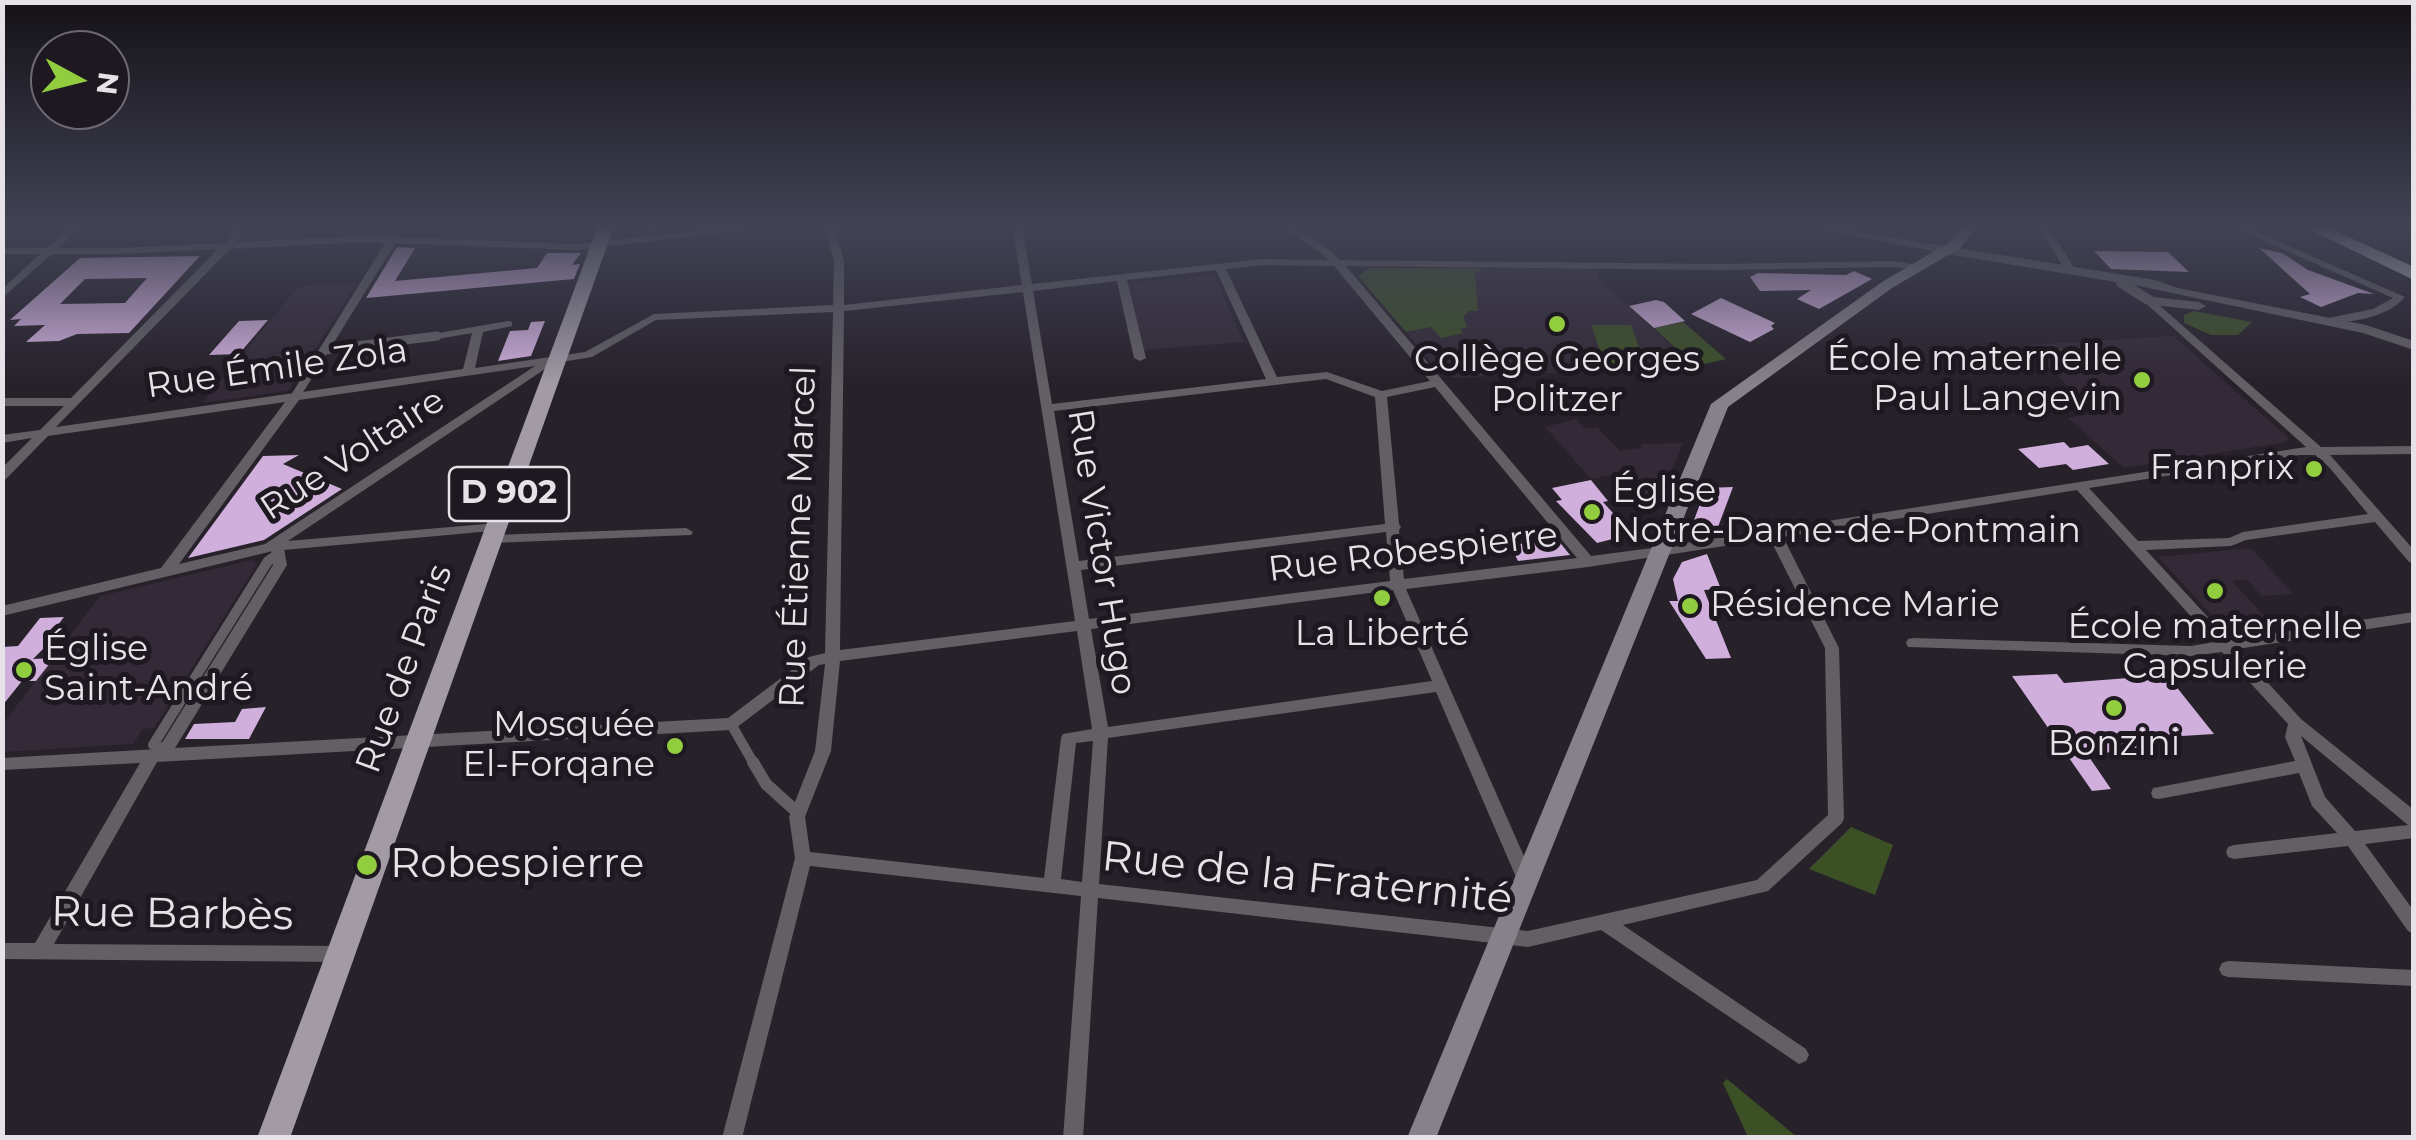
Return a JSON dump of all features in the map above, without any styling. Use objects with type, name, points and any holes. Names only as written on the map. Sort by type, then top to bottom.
[{"type":"main road","name":"Rue de Paris","points":[[273,1138],[585,279]]},
{"type":"main road","points":[[1420,1138],[1722,400],[1898,279]]},
{"type":"street","points":[[2,476],[194,279]]},
{"type":"street","points":[[165,572],[295,397],[367,279]]},
{"type":"street","name":"Rue Étienne Marcel","points":[[797,812],[824,750],[834,648],[838,279]]},
{"type":"street","name":"Rue Victor Hugo","points":[[1025,279],[1101,734],[1074,1138]]},
{"type":"street","points":[[554,361],[593,354],[654,318],[837,309],[1110,279]]},
{"type":"street","points":[[1121,279],[1140,358]]},
{"type":"street","points":[[1226,279],[1273,382]]},
{"type":"street","points":[[1351,279],[1588,562]]},
{"type":"street","points":[[2107,279],[2175,299],[2414,347]]},
{"type":"street","points":[[2327,321],[2397,303],[2400,297],[2359,279]]},
{"type":"street","points":[[2141,290],[2175,326],[2316,450],[2414,559]]},
{"type":"street","points":[[2175,299],[2327,321],[2382,333],[2414,347]]},
{"type":"street","points":[[2175,299],[2168,312],[2175,326]]},
{"type":"street","points":[[2382,309],[2377,320],[2382,333]]},
{"type":"street","points":[[324,350],[508,324]]},
{"type":"street","points":[[468,371],[478,330]]},
{"type":"street","name":"Rue Émile Zola","points":[[2,439],[554,361]]},
{"type":"street","name":"Rue Voltaire","points":[[2,612],[275,549],[554,361]]},
{"type":"street","points":[[1047,408],[1336,376],[1381,395],[1438,383]]},
{"type":"street","points":[[1381,395],[1397,584],[1525,880]]},
{"type":"street","points":[[2,402],[74,402]]},
{"type":"street","name":"Rue Robespierre","points":[[834,648],[1082,624],[1588,562],[2316,450],[2414,450]]},
{"type":"street","points":[[2080,486],[2296,723],[2414,820]]},
{"type":"street","points":[[2138,546],[2232,542],[2242,536],[2378,517]]},
{"type":"street","points":[[1074,566],[1394,527]]},
{"type":"street","points":[[40,952],[280,565],[275,549],[495,533],[686,532]]},
{"type":"street","name":"Rue de la Fraternité","points":[[804,858],[1528,939],[1762,886],[1836,818],[1832,648],[1775,535]]},
{"type":"street","points":[[1913,643],[2191,652],[2414,617]]},
{"type":"street","points":[[2,764],[731,724],[834,648]]},
{"type":"street","points":[[1052,886],[1070,738],[1438,686]]},
{"type":"street","points":[[2296,723],[2293,737],[2318,802],[2353,840],[2414,926]]},
{"type":"street","points":[[731,724],[766,784],[797,812],[804,858],[732,1138]]},
{"type":"street","points":[[2159,793],[2304,766]]},
{"type":"street","points":[[2234,852],[2414,831]]},
{"type":"street","points":[[1602,921],[1799,1055]]},
{"type":"street","name":"Rue Barbès","points":[[2,951],[342,954]]},
{"type":"street","points":[[2228,968],[2414,978]]},
{"type":"shaded area","points":[[1216,279],[1244,342],[1141,350],[1126,284]]},
{"type":"shaded area","name":"Collège Georges Politzer","points":[[1475,279],[1599,279],[1693,366],[1453,378],[1449,373],[1442,375],[1406,332],[1466,327],[1462,317],[1469,311],[1478,311]]},
{"type":"shaded area","points":[[358,282],[288,391],[202,403],[299,286]]},
{"type":"shaded area","name":"École maternelle Paul Langevin","points":[[2173,336],[2288,437],[2287,442],[2124,468],[2068,418],[2094,413],[2028,345]]},
{"type":"shaded area","points":[[1576,419],[1586,429],[1597,427],[1620,451],[1640,448],[1642,444],[1683,443],[1656,508],[1638,502],[1612,475],[1591,479],[1545,427]]},
{"type":"shaded area","name":"École maternelle Capsulerie","points":[[2251,548],[2294,594],[2262,596],[2247,580],[2232,581],[2276,629],[2237,635],[2227,632],[2158,557]]},
{"type":"shaded area","points":[[252,560],[258,563],[154,728],[143,729],[133,744],[3,752],[2,725],[100,596]]},
{"type":"green space","points":[[1361,279],[1475,279],[1478,311],[1469,311],[1463,317],[1467,327],[1460,329],[1463,333],[1441,338],[1431,327],[1406,332]]},
{"type":"green space","points":[[2194,311],[2252,322],[2238,335],[2211,335],[2184,323],[2184,315]]},
{"type":"green space","points":[[1683,322],[1726,359],[1695,366],[1654,328]]},
{"type":"green space","points":[[1591,325],[1631,325],[1646,366],[1605,365]]},
{"type":"green space","points":[[2102,347],[2123,367],[2062,370],[2043,350]]},
{"type":"green space","points":[[1851,827],[1893,845],[1875,895],[1809,869]]},
{"type":"green space","points":[[1727,1079],[1797,1137],[1748,1137],[1723,1083]]},
{"type":"building","points":[[56,279],[85,279],[60,304],[125,303],[146,279],[179,279],[129,333],[77,334],[59,341],[26,342],[45,325],[14,326],[21,319],[10,320]]},
{"type":"building","points":[[377,279],[572,279],[366,298]]},
{"type":"building","points":[[1752,279],[1872,279],[1819,309],[1797,299],[1811,290],[1760,291]]},
{"type":"building","points":[[2294,279],[2333,279],[2374,294],[2358,293],[2321,307],[2300,297],[2310,294]]},
{"type":"building","points":[[1721,298],[1775,323],[1771,326],[1774,329],[1750,342],[1691,314]]},
{"type":"building","points":[[1664,302],[1685,321],[1654,328],[1629,306]]},
{"type":"building","points":[[268,320],[239,354],[209,355],[239,321]]},
{"type":"building","points":[[545,321],[531,356],[498,361],[510,331],[528,330],[531,322]]},
{"type":"building","points":[[2064,442],[2070,448],[2088,445],[2109,464],[2073,470],[2066,464],[2039,468],[2018,449]]},
{"type":"building","points":[[299,455],[283,464],[342,489],[264,540],[188,558],[263,456]]},
{"type":"building","name":"Église Notre-Dame-de-Pontmain","points":[[1591,480],[1608,501],[1603,502],[1632,534],[1597,543],[1556,501],[1562,500],[1552,488]]},
{"type":"building","points":[[1733,487],[1715,535],[1691,528],[1706,488]]},
{"type":"building","points":[[1553,534],[1570,555],[1518,561],[1510,545],[1536,542],[1533,537]]},
{"type":"building","name":"Résidence Marie","points":[[1707,554],[1721,589],[1704,590],[1731,658],[1706,659],[1669,601],[1678,601],[1673,579],[1682,562]]},
{"type":"building","name":"Église Saint-André","points":[[64,617],[43,645],[48,644],[33,659],[54,658],[36,681],[22,681],[2,706],[2,647],[18,646],[40,618]]},
{"type":"building","name":"Bonzini","points":[[2057,674],[2064,683],[2167,675],[2214,734],[2134,739],[2142,750],[2087,754],[2111,789],[2092,791],[2012,676]]},
{"type":"building","points":[[266,707],[249,739],[185,739],[194,724],[235,722],[242,709]]},
{"type":"place","name":"Collège Georges Politzer","points":[[1557,324]]},
{"type":"place","name":"École maternelle Paul Langevin","points":[[2142,380]]},
{"type":"place","name":"Franprix","points":[[2314,469]]},
{"type":"place","name":"Église Notre-Dame-de-Pontmain","points":[[1592,512]]},
{"type":"place","name":"École maternelle Capsulerie","points":[[2215,591]]},
{"type":"place","name":"La Liberté","points":[[1382,598]]},
{"type":"place","name":"Résidence Marie","points":[[1690,606]]},
{"type":"place","name":"Église Saint-André","points":[[24,670]]},
{"type":"place","name":"Bonzini","points":[[2114,708]]},
{"type":"place","name":"Mosquée El-Forqane","points":[[675,746]]},
{"type":"place","name":"Robespierre","points":[[367,865]]}]
